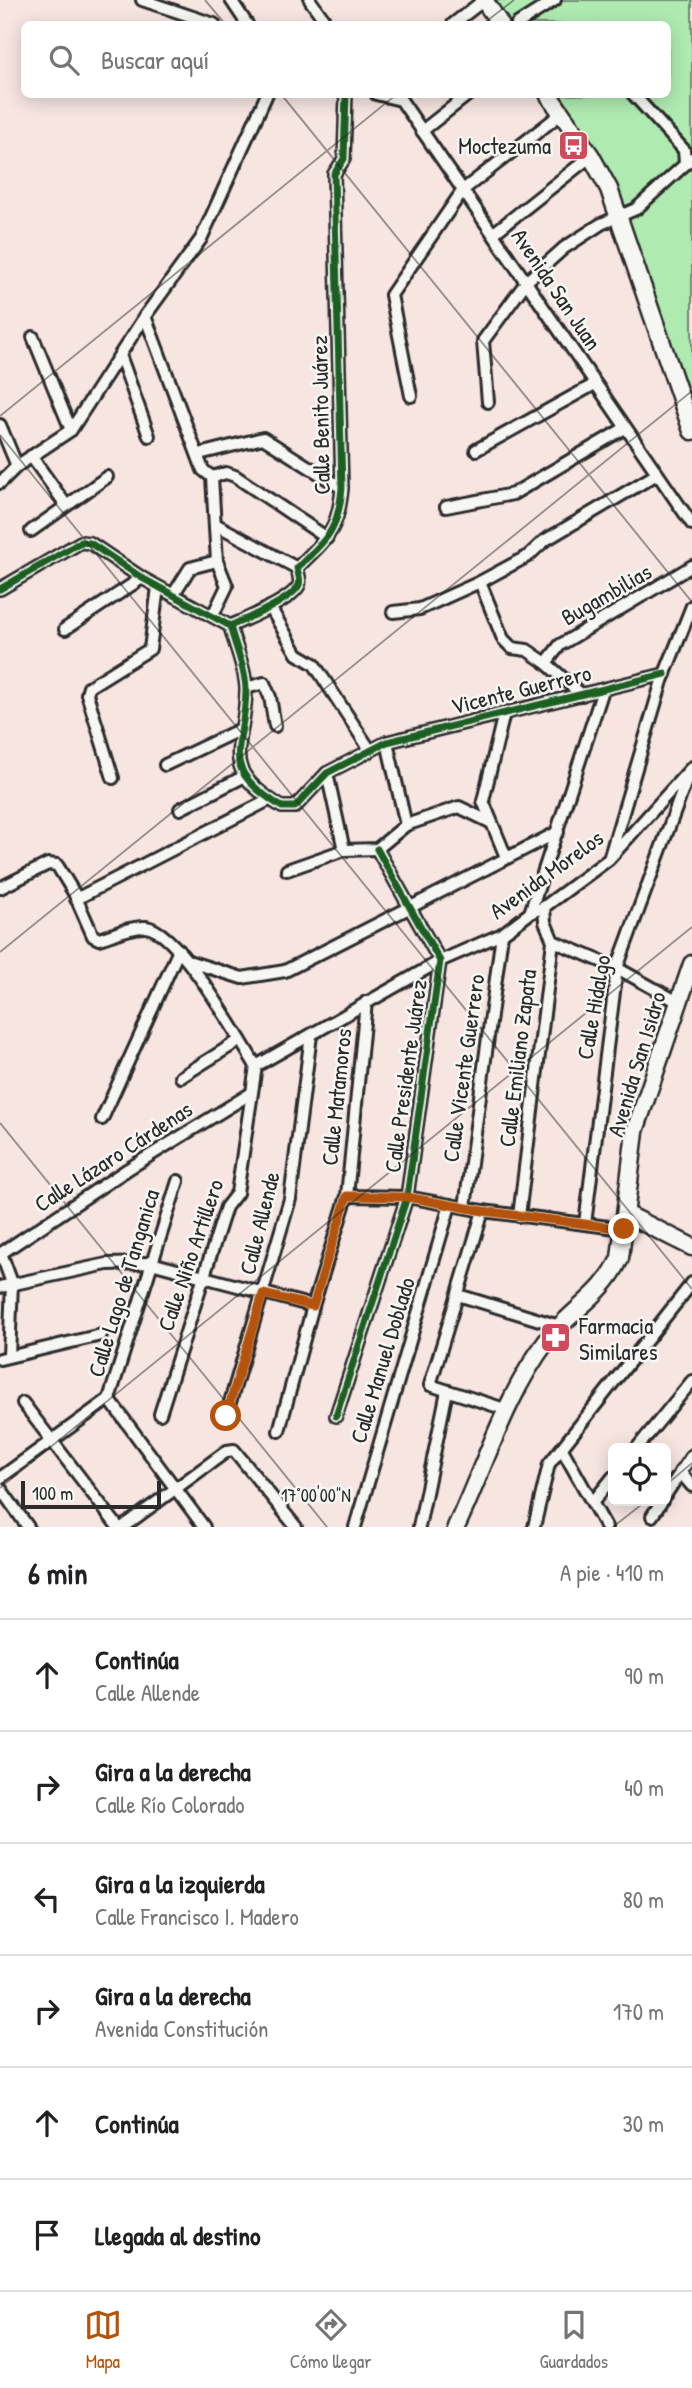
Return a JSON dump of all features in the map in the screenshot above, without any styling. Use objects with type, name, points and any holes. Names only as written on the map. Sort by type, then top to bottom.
[{"type":"main road","points":[[484,0],[498,21]]},
{"type":"main road","points":[[551,98],[591,156],[609,188],[617,218],[692,431]]},
{"type":"main road","name":"Avenida San Isidro","points":[[456,1527],[508,1410],[544,1344],[559,1326],[611,1278],[620,1258],[635,1131],[678,1002],[688,983],[692,964]]},
{"type":"main road","points":[[625,1222],[691,1243]]},
{"type":"street","points":[[231,0],[245,21]]},
{"type":"street","points":[[310,0],[325,21]]},
{"type":"street","points":[[457,21],[484,0]]},
{"type":"street","points":[[522,21],[555,0]]},
{"type":"street","points":[[147,1],[205,21]]},
{"type":"street","points":[[0,483],[17,466],[71,430],[145,316],[201,239],[265,98]]},
{"type":"street","name":"Calle Benito Juárez","points":[[230,626],[270,607],[297,589],[300,581],[297,568],[327,538],[339,518],[342,488],[334,174],[344,159],[346,98]]},
{"type":"street","name":"Avenida San Juan","points":[[391,98],[401,100],[692,524]]},
{"type":"street","points":[[422,131],[464,98]]},
{"type":"street","points":[[488,402],[483,341],[527,281],[564,248],[601,224],[636,208],[689,161],[684,150],[638,98]]},
{"type":"street","points":[[411,396],[391,295],[463,190],[562,113]]},
{"type":"street","points":[[494,233],[591,156]]},
{"type":"street","points":[[145,316],[203,470],[212,478],[217,525],[217,561],[227,586],[213,615]]},
{"type":"street","points":[[33,337],[71,430]]},
{"type":"street","points":[[120,355],[149,436]]},
{"type":"street","points":[[476,450],[595,383]]},
{"type":"street","points":[[0,425],[17,466]]},
{"type":"street","points":[[446,507],[513,494],[625,428]]},
{"type":"street","points":[[199,454],[263,438],[342,488]]},
{"type":"street","points":[[31,456],[66,505]]},
{"type":"street","points":[[212,478],[226,473],[235,476],[327,538]]},
{"type":"street","points":[[393,612],[420,608],[480,582],[528,556],[544,541],[657,474]]},
{"type":"street","points":[[31,531],[107,477]]},
{"type":"street","points":[[217,525],[297,568]]},
{"type":"street","points":[[0,589],[81,542],[90,543],[142,578],[230,626],[246,688],[236,759],[245,776],[269,800],[76,899]]},
{"type":"street","points":[[173,595],[190,568],[217,561]]},
{"type":"street","name":"Bugambilias","points":[[546,663],[560,645],[692,566]]},
{"type":"street","points":[[65,629],[142,578]]},
{"type":"street","points":[[480,582],[503,639],[512,648],[527,650],[546,663],[582,695]]},
{"type":"street","points":[[113,778],[87,694],[89,687],[150,649],[158,587]]},
{"type":"street","points":[[609,859],[665,674],[692,606]]},
{"type":"street","points":[[270,607],[297,654],[314,664],[370,750]]},
{"type":"street","name":"Vicente Guerrero","points":[[269,800],[282,807],[295,807],[327,774],[387,743],[665,674]]},
{"type":"street","points":[[246,688],[264,683],[275,715],[275,726]]},
{"type":"street","points":[[530,913],[603,690]]},
{"type":"street","points":[[504,713],[485,783],[483,801],[506,857]]},
{"type":"street","points":[[165,765],[241,729]]},
{"type":"street","points":[[387,743],[406,825]]},
{"type":"street","name":"Avenida Morelos","points":[[256,1066],[440,961],[502,934],[530,913],[544,907],[609,859],[692,767]]},
{"type":"street","name":"Calle Hidalgo","points":[[585,1224],[617,968],[692,767]]},
{"type":"street","points":[[327,774],[344,850]]},
{"type":"street","points":[[180,809],[245,776]]},
{"type":"street","points":[[287,870],[344,850],[377,849],[406,825],[459,807],[490,821]]},
{"type":"street","points":[[188,961],[242,978],[285,971],[558,832]]},
{"type":"street","points":[[377,849],[440,961]]},
{"type":"street","points":[[0,888],[48,864],[57,865],[93,936],[99,939],[145,927],[159,933],[188,961],[256,1066]]},
{"type":"street","name":"Calle Emiliano Zapata","points":[[519,1216],[552,941],[545,922],[544,907]]},
{"type":"street","name":"Calle Vicente Guerrero","points":[[465,1207],[502,934]]},
{"type":"street","points":[[552,941],[617,968],[678,1002]]},
{"type":"street","points":[[102,1119],[179,950]]},
{"type":"street","name":"Calle Presidente Juárez","points":[[336,1416],[407,1197],[440,961]]},
{"type":"street","name":"Calle Matamoros","points":[[279,1431],[347,1196],[366,1002]]},
{"type":"street","name":"Calle Allende","points":[[226,1416],[290,1199],[311,1035]]},
{"type":"street","points":[[181,1077],[240,1040]]},
{"type":"street","name":"Calle Niño Artillero","points":[[160,1414],[226,1207],[237,1193],[256,1066]]},
{"type":"street","name":"Calle Lázaro Cárdenas","points":[[1,1253],[128,1169],[250,1094]]},
{"type":"street","name":"Calle Lago de Tanganica","points":[[109,1399],[178,1181]]},
{"type":"street","points":[[347,1196],[407,1197],[483,1211],[585,1224],[625,1222]]},
{"type":"street","name":"Calle Manuel Doblado","points":[[355,1527],[450,1205]]},
{"type":"street","points":[[483,1211],[430,1385],[508,1410]]},
{"type":"street","points":[[1,1253],[12,1283],[4,1357],[101,1335]]},
{"type":"street","points":[[0,1287],[107,1264],[151,1263],[313,1306]]},
{"type":"street","points":[[534,1527],[549,1464],[692,1283]]},
{"type":"street","points":[[458,1295],[559,1326]]},
{"type":"street","points":[[641,1443],[692,1381]]},
{"type":"street","points":[[419,1527],[447,1391]]},
{"type":"street","points":[[0,1478],[109,1399],[204,1527]]},
{"type":"street","points":[[23,1403],[121,1527],[227,1451],[234,1450],[296,1527]]},
{"type":"street","points":[[562,1449],[606,1527]]},
{"type":"street","points":[[671,1486],[692,1455]]},
{"type":"street","points":[[680,1472],[692,1486]]},
{"type":"street","points":[[593,1502],[608,1483]]},
{"type":"street","points":[[0,1488],[28,1527]]},
{"type":"street","points":[[652,1516],[659,1506]]},
{"type":"street","points":[[465,1508],[466,1527]]},
{"type":"green space","points":[[484,0],[692,0],[692,428],[617,218],[544,98],[671,98],[671,21],[497,21]]},
{"type":"cycle path","points":[[0,589],[81,542],[90,543],[142,578],[230,626],[278,603],[295,591],[300,579],[297,568],[334,525],[342,488],[334,174],[344,159],[346,98]]},
{"type":"cycle path","points":[[230,626],[246,682],[245,711],[238,756],[241,768],[261,793],[282,807],[295,807],[327,773],[387,742],[665,674]]},
{"type":"cycle path","points":[[336,1416],[407,1197],[440,961],[377,849]]},
{"type":"place","name":"Moctezuma","points":[[574,145]]},
{"type":"place","name":"Farmacia Similares","points":[[556,1338]]},
{"type":"route","points":[[226,1416],[263,1294],[313,1306],[347,1196],[407,1197],[483,1211],[624,1229]]}]
